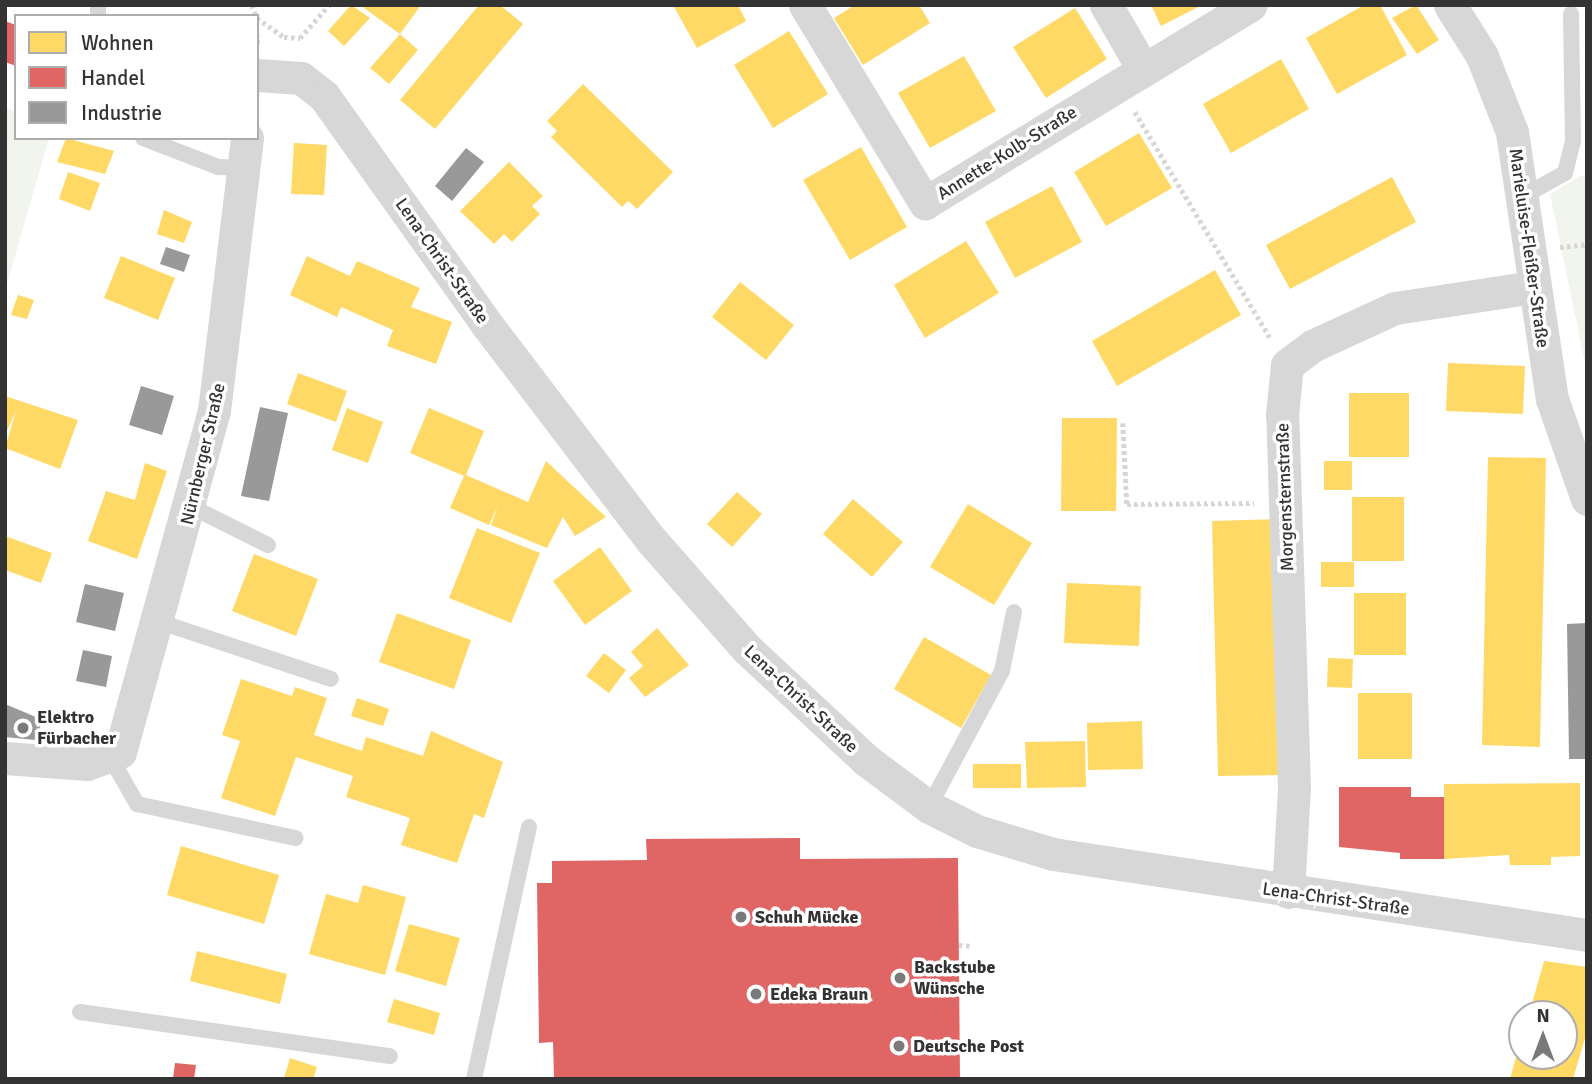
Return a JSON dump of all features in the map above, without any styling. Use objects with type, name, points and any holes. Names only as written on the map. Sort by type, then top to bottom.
[{"type":"street","name":"Annette-Kolb-Straße","points":[[805,5],[925,203],[1251,5]]},
{"type":"street","points":[[1106,5],[1130,77]]},
{"type":"street","name":"Marieluise-Fleißer-Straße","points":[[1450,5],[1482,56],[1512,132],[1552,398],[1587,499]]},
{"type":"street","name":"Lena-Christ-Straße","points":[[259,75],[301,78],[324,96],[488,326],[652,541],[747,649],[866,760],[929,807],[977,831],[1053,854],[1288,892],[1587,935]]},
{"type":"street","name":"Nürnberger Straße","points":[[113,760],[160,622],[192,507],[228,328],[247,153]]},
{"type":"street","points":[[1287,365],[1312,346],[1395,308],[1534,287]]},
{"type":"street","name":"Morgensternstraße","points":[[1287,365],[1287,503],[1294,788],[1288,892]]},
{"type":"street","points":[[5,758],[113,760]]},
{"type":"lane","points":[[1522,197],[1555,181],[1568,163],[1573,142],[1571,14]]},
{"type":"lane","points":[[148,140],[218,167],[247,153]]},
{"type":"lane","points":[[192,507],[268,545]]},
{"type":"lane","points":[[929,807],[1002,671],[1014,612]]},
{"type":"lane","points":[[160,622],[331,680]]},
{"type":"lane","points":[[113,760],[137,804],[295,838]]},
{"type":"lane","points":[[474,1079],[529,827]]},
{"type":"lane","points":[[80,1012],[390,1056]]},
{"type":"path","points":[[259,19],[284,37],[300,38],[329,5]]},
{"type":"path","points":[[1130,77],[1287,365]]},
{"type":"path","points":[[1123,423],[1127,504],[1287,503]]},
{"type":"path","points":[[959,946],[973,946]]},
{"type":"shaded area","points":[[5,107],[14,111],[14,140],[48,140],[5,291]]},
{"type":"shaded area","points":[[1580,176],[1587,176],[1587,373],[1550,194]]},
{"type":"building: Wohnen","points":[[351,5],[370,18],[344,46],[328,31]]},
{"type":"building: Wohnen","points":[[360,5],[421,5],[400,34]]},
{"type":"building: Wohnen","points":[[479,5],[500,5],[523,24],[435,129],[400,100]]},
{"type":"building: Wohnen","points":[[673,5],[738,5],[746,21],[697,48]]},
{"type":"building: Wohnen","points":[[855,5],[919,5],[930,23],[863,65],[834,18]]},
{"type":"building: Wohnen","points":[[1151,5],[1202,5],[1161,26]]},
{"type":"building: Wohnen","points":[[1364,5],[1380,5],[1407,55],[1337,94],[1306,38]]},
{"type":"building: Wohnen","points":[[1416,5],[1439,40],[1417,54],[1392,18]]},
{"type":"building: Wohnen","points":[[1075,8],[1107,59],[1046,98],[1013,47]]},
{"type":"building: Wohnen","points":[[789,31],[828,94],[773,128],[734,65]]},
{"type":"building: Wohnen","points":[[400,34],[418,50],[389,84],[370,68]]},
{"type":"building: Wohnen","points":[[964,56],[996,111],[930,148],[898,93]]},
{"type":"building: Wohnen","points":[[1281,59],[1309,109],[1231,153],[1203,104]]},
{"type":"building: Wohnen","points":[[583,84],[673,172],[637,209],[628,201],[622,207],[551,137],[557,131],[547,121]]},
{"type":"building: Wohnen","points":[[1139,133],[1172,188],[1106,226],[1074,172]]},
{"type":"building: Wohnen","points":[[65,140],[114,151],[105,174],[57,162]]},
{"type":"building: Wohnen","points":[[294,143],[327,145],[324,195],[291,194]]},
{"type":"building: Wohnen","points":[[861,147],[907,227],[850,260],[803,180]]},
{"type":"building: Wohnen","points":[[509,162],[543,196],[532,206],[540,214],[512,242],[504,234],[494,244],[460,211]]},
{"type":"building: Wohnen","points":[[68,172],[100,183],[90,211],[59,199]]},
{"type":"building: Wohnen","points":[[1392,177],[1416,222],[1290,289],[1266,245]]},
{"type":"building: Wohnen","points":[[1052,186],[1082,242],[1015,278],[985,222]]},
{"type":"building: Wohnen","points":[[164,210],[192,222],[184,243],[157,234]]},
{"type":"building: Wohnen","points":[[966,241],[999,293],[925,338],[894,285]]},
{"type":"building: Wohnen","points":[[121,256],[175,278],[158,320],[104,298]]},
{"type":"building: Wohnen","points":[[307,256],[350,276],[357,261],[420,288],[411,307],[452,322],[436,364],[387,346],[393,330],[341,307],[337,317],[290,295]]},
{"type":"building: Wohnen","points":[[1215,270],[1241,315],[1117,386],[1092,341]]},
{"type":"building: Wohnen","points":[[740,282],[794,325],[766,360],[712,317]]},
{"type":"building: Wohnen","points":[[18,295],[34,300],[27,319],[11,315]]},
{"type":"building: Wohnen","points":[[1448,363],[1525,366],[1523,414],[1446,411]]},
{"type":"building: Wohnen","points":[[298,373],[347,391],[336,422],[287,404]]},
{"type":"building: Wohnen","points":[[1349,393],[1409,393],[1409,457],[1349,457]]},
{"type":"building: Wohnen","points":[[5,396],[78,420],[60,469],[5,448],[16,411],[5,435]]},
{"type":"building: Wohnen","points":[[347,408],[383,422],[368,463],[332,450]]},
{"type":"building: Wohnen","points":[[429,408],[484,431],[466,475],[528,502],[546,461],[606,517],[575,536],[563,517],[547,548],[491,525],[498,506],[489,525],[450,508],[464,476],[410,453]]},
{"type":"building: Wohnen","points":[[1062,418],[1117,418],[1116,511],[1061,511]]},
{"type":"building: Wohnen","points":[[1488,457],[1546,458],[1540,747],[1482,745]]},
{"type":"building: Wohnen","points":[[1324,461],[1352,461],[1352,490],[1324,490]]},
{"type":"building: Wohnen","points":[[145,463],[167,471],[137,559],[88,541],[106,491],[135,500]]},
{"type":"building: Wohnen","points":[[737,492],[762,514],[732,547],[707,524]]},
{"type":"building: Wohnen","points":[[1352,497],[1404,497],[1404,561],[1352,561]]},
{"type":"building: Wohnen","points":[[853,499],[903,542],[872,577],[823,534]]},
{"type":"building: Wohnen","points":[[968,504],[1032,543],[994,605],[930,567]]},
{"type":"building: Wohnen","points":[[1277,519],[1283,775],[1218,776],[1212,521]]},
{"type":"building: Wohnen","points":[[477,528],[540,553],[511,623],[449,598]]},
{"type":"building: Wohnen","points":[[5,536],[52,553],[41,583],[5,570]]},
{"type":"building: Wohnen","points":[[600,547],[632,591],[585,625],[553,581]]},
{"type":"building: Wohnen","points":[[254,554],[318,579],[296,636],[232,611]]},
{"type":"building: Wohnen","points":[[1321,562],[1354,562],[1354,587],[1321,587]]},
{"type":"building: Wohnen","points":[[1067,583],[1141,586],[1139,646],[1064,643]]},
{"type":"building: Wohnen","points":[[1354,593],[1406,593],[1406,655],[1354,655]]},
{"type":"building: Wohnen","points":[[397,613],[471,640],[454,689],[379,662]]},
{"type":"building: Wohnen","points":[[657,628],[689,665],[645,697],[629,678],[643,666],[631,652]]},
{"type":"building: Wohnen","points":[[924,637],[991,675],[961,728],[894,689]]},
{"type":"building: Wohnen","points":[[604,653],[626,670],[609,693],[586,676]]},
{"type":"building: Wohnen","points":[[1328,658],[1353,659],[1352,688],[1327,687]]},
{"type":"building: Wohnen","points":[[241,679],[292,696],[295,687],[327,698],[314,735],[362,751],[366,737],[423,756],[431,731],[503,762],[484,818],[474,814],[457,863],[401,845],[410,818],[346,797],[353,776],[296,757],[275,816],[221,798],[240,741],[222,735]]},
{"type":"building: Wohnen","points":[[1358,693],[1412,693],[1412,759],[1358,759]]},
{"type":"building: Wohnen","points":[[357,698],[389,709],[383,726],[351,716]]},
{"type":"building: Wohnen","points":[[1142,721],[1143,769],[1088,770],[1087,723]]},
{"type":"building: Wohnen","points":[[1085,741],[1086,787],[1027,788],[1025,742]]},
{"type":"building: Wohnen","points":[[973,764],[1021,764],[1021,788],[973,788]]},
{"type":"building: Wohnen","points":[[1580,783],[1580,856],[1551,857],[1551,865],[1510,865],[1509,855],[1444,859],[1444,784]]},
{"type":"building: Wohnen","points":[[181,846],[279,875],[264,924],[167,895]]},
{"type":"building: Wohnen","points":[[363,885],[406,897],[385,975],[309,954],[326,894],[358,903]]},
{"type":"building: Wohnen","points":[[409,924],[460,938],[446,986],[395,971]]},
{"type":"building: Wohnen","points":[[197,951],[287,974],[280,1004],[190,981]]},
{"type":"building: Wohnen","points":[[1544,961],[1587,967],[1587,1031],[1578,1062],[1578,1000],[1533,1000]]},
{"type":"building: Wohnen","points":[[394,999],[440,1013],[434,1035],[387,1022]]},
{"type":"building: Wohnen","points":[[290,1058],[317,1067],[313,1079],[284,1078]]},
{"type":"building: Wohnen","points":[[1512,1070],[1576,1070],[1573,1079],[1510,1079]]},
{"type":"building: Handel","points":[[5,21],[14,24],[14,65],[5,62]]},
{"type":"building: Handel","points":[[1339,787],[1411,787],[1411,797],[1444,797],[1444,859],[1400,859],[1400,853],[1339,847]]},
{"type":"building: Handel","name":"Edeka Braun","points":[[800,838],[800,859],[958,858],[960,1079],[554,1079],[553,1042],[539,1043],[537,883],[552,883],[552,861],[647,860],[646,839]]},
{"type":"building: Handel","points":[[175,1063],[196,1065],[194,1079],[173,1079]]},
{"type":"building: Industrie","points":[[466,148],[484,162],[452,201],[435,186]]},
{"type":"building: Industrie","points":[[166,247],[190,255],[184,272],[160,264]]},
{"type":"building: Industrie","points":[[141,386],[174,396],[162,435],[129,425]]},
{"type":"building: Industrie","points":[[260,407],[288,413],[269,501],[241,496]]},
{"type":"building: Industrie","points":[[85,584],[124,593],[115,631],[76,622]]},
{"type":"building: Industrie","points":[[1587,623],[1587,759],[1569,759],[1567,624]]},
{"type":"building: Industrie","points":[[83,650],[112,656],[106,687],[76,681]]},
{"type":"building: Industrie","name":"Elektro Fürbacher","points":[[5,704],[43,720],[35,740],[5,737]]},
{"type":"place","name":"Elektro Fürbacher","points":[[23,728]]},
{"type":"place","name":"Schuh Mücke","points":[[741,917]]},
{"type":"place","name":"Backstube Wünsche","points":[[900,978]]},
{"type":"place","name":"Edeka Braun","points":[[756,994]]},
{"type":"place","name":"Deutsche Post","points":[[899,1046]]}]
